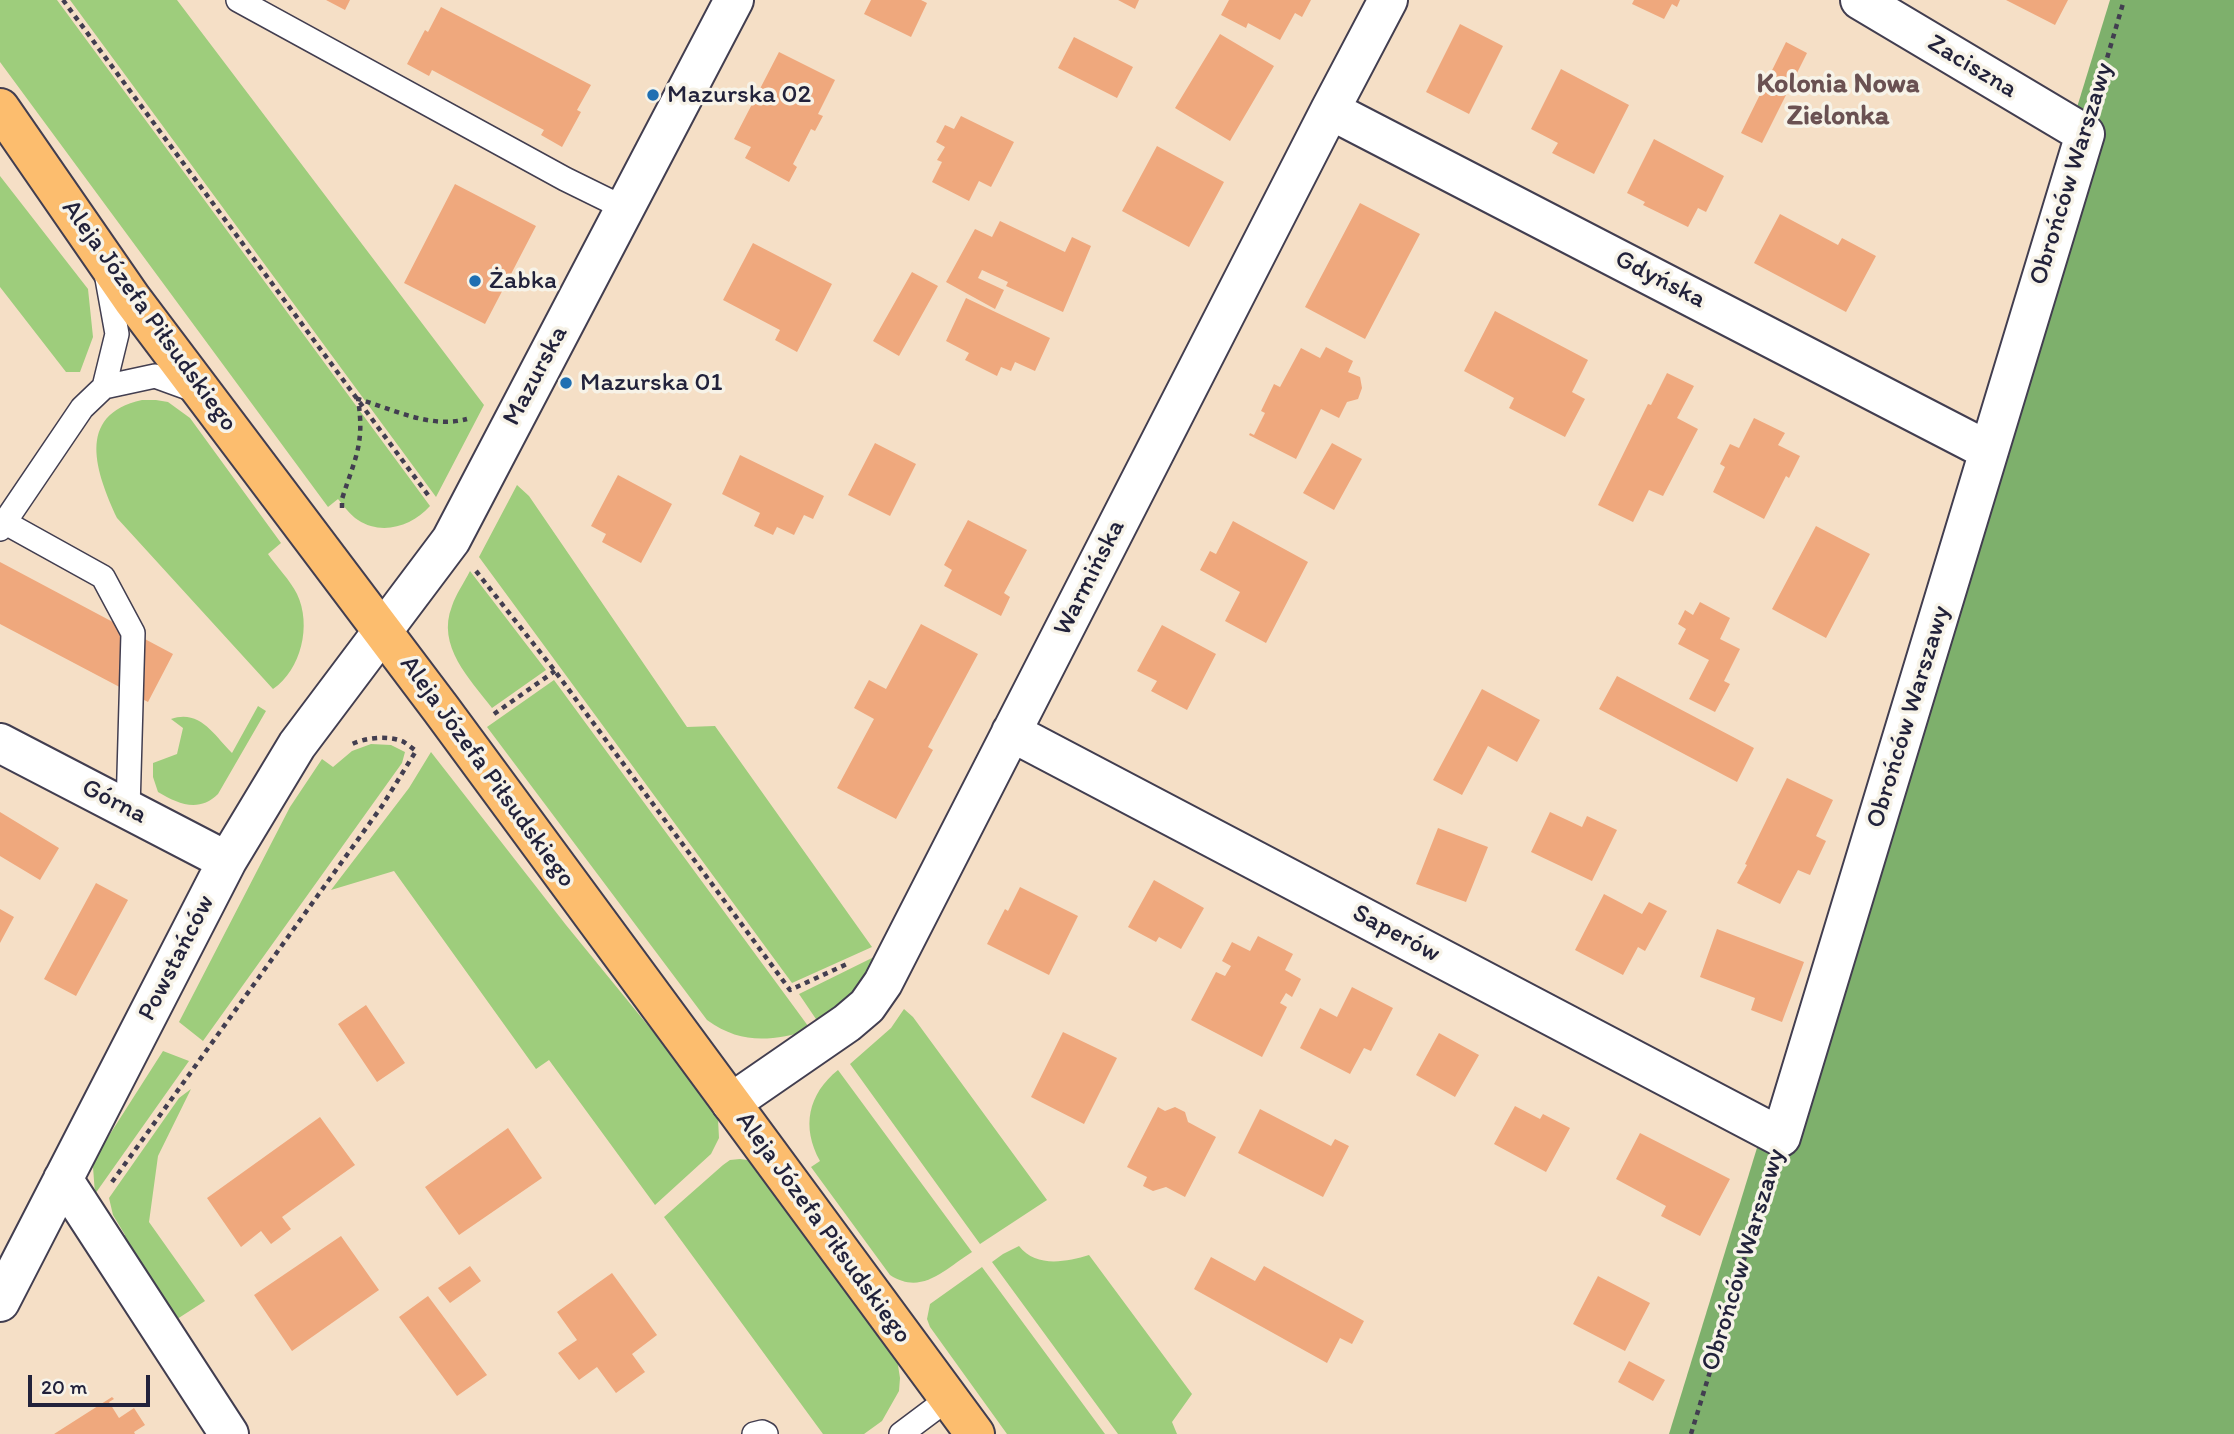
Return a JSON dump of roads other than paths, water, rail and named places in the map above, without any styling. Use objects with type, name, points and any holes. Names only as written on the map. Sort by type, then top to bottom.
[{"type":"main road","name":"Aleja Józefa Piłsudskiego","points":[[0,108],[132,299],[383,632],[975,1434]]},
{"type":"street","name":"Mazurska","points":[[383,632],[452,540],[734,0]]},
{"type":"street","name":"Warmińska","points":[[731,1103],[867,1006],[883,982],[1388,0]]},
{"type":"street","name":"Zaciszna","points":[[1860,0],[2085,134]]},
{"type":"street","name":"Gdyńska","points":[[1330,110],[1989,451]]},
{"type":"street","name":"Obrońców Warszawy","points":[[1781,1137],[2085,134]]},
{"type":"street","name":"Powstańców","points":[[0,1302],[227,861],[297,745],[383,632]]},
{"type":"street","name":"Saperów","points":[[1011,732],[1781,1137]]},
{"type":"street","name":"Górna","points":[[0,743],[227,861]]},
{"type":"street","points":[[63,1179],[229,1434]]},
{"type":"lane","points":[[238,0],[565,179],[624,208]]},
{"type":"lane","points":[[103,256],[117,334],[104,387]]},
{"type":"lane","points":[[128,809],[133,633],[103,576],[2,525],[82,408],[104,387],[155,376],[205,394]]},
{"type":"lane","points":[[901,1434],[949,1398]]},
{"type":"lane","points":[[754,1434],[766,1434]]},
{"type":"place","name":"Mazurska 02","points":[[653,95]]},
{"type":"place","name":"Żabka","points":[[475,281]]},
{"type":"place","name":"Mazurska 01","points":[[566,383]]},
{"type":"district","name":"Kolonia Nowa Zielonka","points":[[1838,101]]}]
